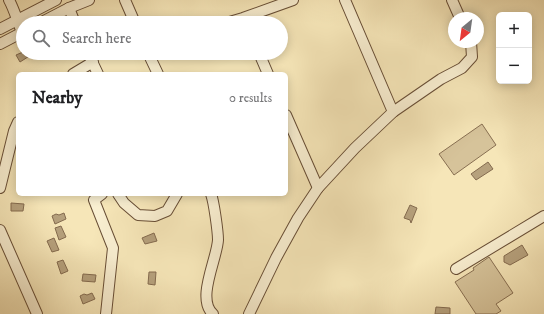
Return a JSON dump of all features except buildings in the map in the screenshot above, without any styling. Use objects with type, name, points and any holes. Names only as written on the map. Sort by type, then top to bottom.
[{"type":"street","points":[[0,29],[16,20],[15,12],[10,0]]},
{"type":"street","points":[[24,16],[56,0]]},
{"type":"street","points":[[53,16],[68,8],[89,0]]},
{"type":"street","points":[[125,0],[132,16]]},
{"type":"street","points":[[256,16],[293,0]]},
{"type":"street","points":[[345,0],[393,112]]},
{"type":"street","points":[[452,0],[457,12]]},
{"type":"street","points":[[68,8],[72,16]]},
{"type":"street","points":[[0,44],[16,36]]},
{"type":"street","points":[[249,314],[276,258],[298,218],[318,188],[355,148],[393,112],[442,79],[462,68],[472,57],[471,48]]},
{"type":"street","points":[[75,72],[88,60]]},
{"type":"street","points":[[91,60],[97,72]]},
{"type":"street","points":[[151,60],[157,72]]},
{"type":"street","points":[[262,60],[267,72]]},
{"type":"street","points":[[288,120],[318,188]]},
{"type":"street","points":[[0,188],[16,126]]},
{"type":"street","points":[[99,196],[94,200],[113,248],[106,314]]},
{"type":"street","points":[[119,196],[124,203],[138,214],[155,216],[167,211],[176,196]]},
{"type":"street","points":[[211,196],[218,240],[206,295],[210,312],[213,314]]},
{"type":"street","points":[[456,269],[544,216]]},
{"type":"street","points":[[0,230],[37,314]]},
{"type":"shaded area","points":[[482,124],[496,145],[454,175],[439,154]]},
{"type":"shaded area","points":[[488,162],[493,169],[476,180],[471,174]]},
{"type":"shaded area","points":[[11,203],[24,204],[23,211],[11,211]]},
{"type":"shaded area","points":[[410,205],[417,208],[411,223],[410,220],[404,218]]},
{"type":"shaded area","points":[[64,213],[66,219],[55,224],[52,216]]},
{"type":"shaded area","points":[[61,226],[66,237],[59,240],[55,228]]},
{"type":"shaded area","points":[[154,233],[157,241],[145,244],[142,238]]},
{"type":"shaded area","points":[[54,238],[59,250],[52,252],[47,241]]},
{"type":"shaded area","points":[[522,245],[528,255],[510,265],[504,262],[504,256]]},
{"type":"shaded area","points":[[489,257],[513,293],[496,304],[501,311],[496,314],[476,314],[455,282],[474,270],[473,268]]},
{"type":"shaded area","points":[[63,260],[68,271],[61,274],[57,262]]},
{"type":"shaded area","points":[[149,272],[156,272],[155,285],[148,284]]},
{"type":"shaded area","points":[[83,274],[96,275],[95,282],[82,281]]},
{"type":"shaded area","points":[[92,293],[95,299],[83,304],[80,296]]},
{"type":"shaded area","points":[[436,307],[450,308],[450,314],[435,314]]}]
